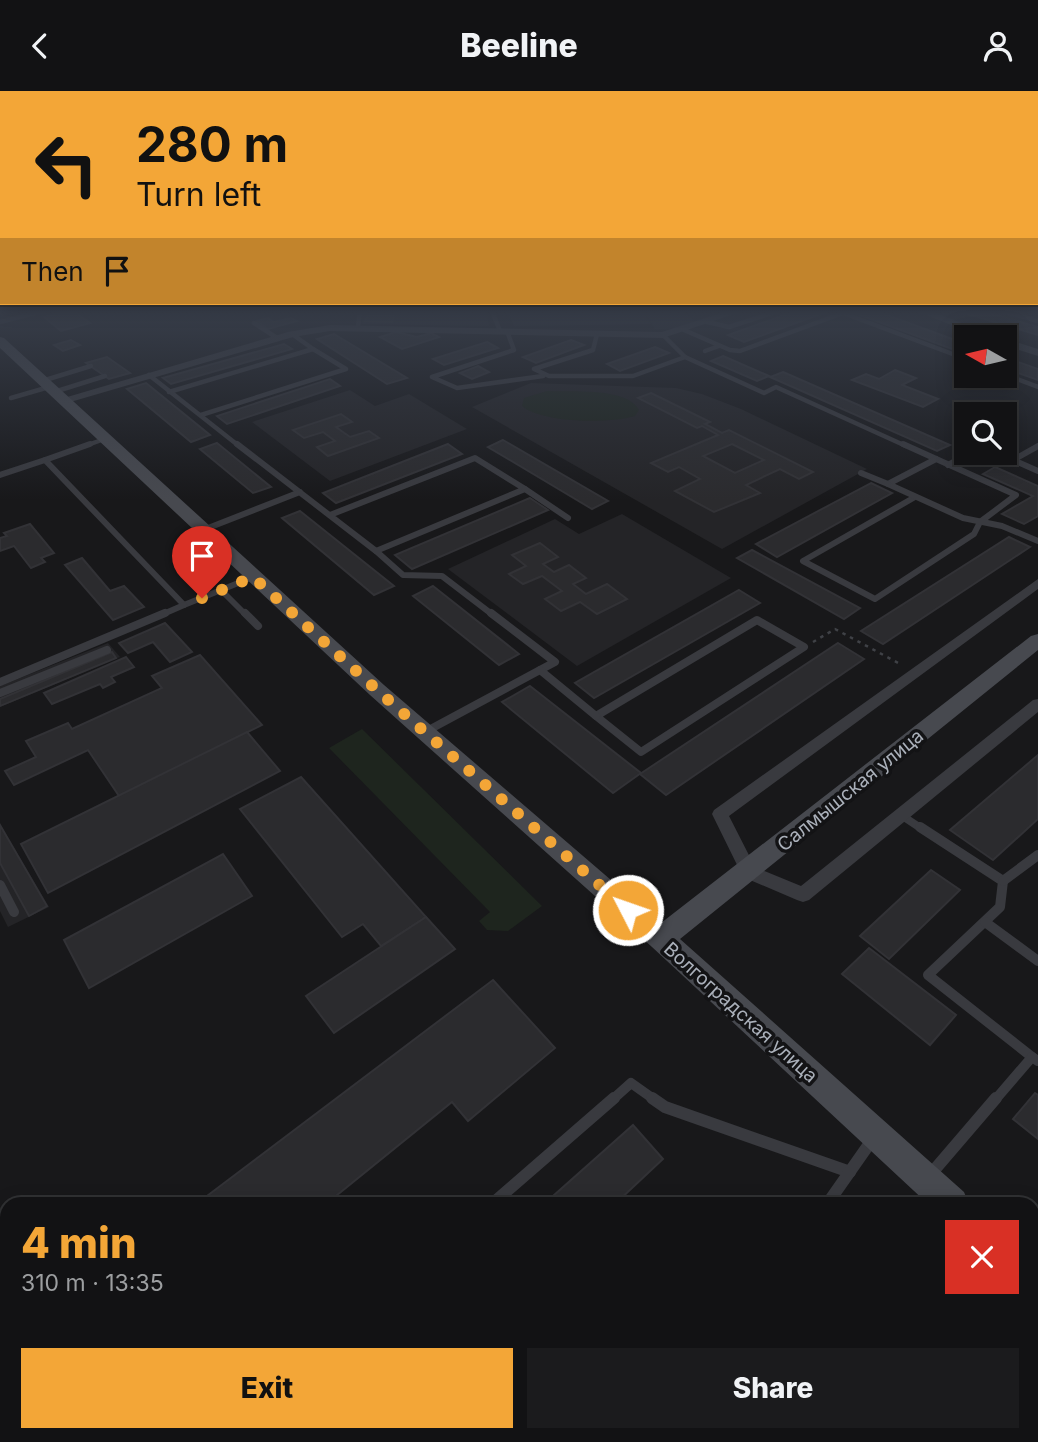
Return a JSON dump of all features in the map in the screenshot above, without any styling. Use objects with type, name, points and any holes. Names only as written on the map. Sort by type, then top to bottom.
[{"type":"main road","name":"Волгоградская улица","points":[[35,374],[107,438],[253,577],[661,939],[944,1197]]},
{"type":"main road","name":"Салмышская улица","points":[[661,939],[749,872],[1038,640]]},
{"type":"street","points":[[52,390],[152,374]]},
{"type":"street","points":[[1038,583],[720,814],[749,872],[803,895],[1038,704]]},
{"type":"lane","points":[[52,390],[74,374]]},
{"type":"lane","points":[[89,374],[96,379]]},
{"type":"lane","points":[[169,392],[229,374]]},
{"type":"lane","points":[[201,415],[330,374]]},
{"type":"lane","points":[[441,374],[432,377],[457,388],[530,376],[637,374]]},
{"type":"lane","points":[[545,374],[549,376]]},
{"type":"lane","points":[[722,374],[764,393],[776,387],[1016,495],[980,522],[974,534],[876,599],[803,561],[915,497]]},
{"type":"lane","points":[[149,375],[376,551],[403,575],[442,576],[555,661],[425,732]]},
{"type":"lane","points":[[11,398],[105,376]]},
{"type":"lane","points":[[1017,379],[1038,387]]},
{"type":"lane","points":[[0,475],[107,438]]},
{"type":"lane","points":[[1017,458],[1038,446]]},
{"type":"lane","points":[[330,515],[475,458],[568,518]]},
{"type":"lane","points":[[888,484],[936,459]]},
{"type":"lane","points":[[46,460],[184,605]]},
{"type":"lane","points":[[948,465],[954,462]]},
{"type":"lane","points":[[1017,462],[1038,471]]},
{"type":"lane","points":[[862,473],[963,518],[1002,526],[1038,541]]},
{"type":"lane","points":[[376,551],[524,489]]},
{"type":"lane","points":[[202,530],[300,492]]},
{"type":"lane","points":[[0,682],[253,577]]},
{"type":"lane","points":[[221,590],[258,626]]},
{"type":"lane","points":[[540,670],[596,716],[640,752],[804,647],[757,619],[596,716]]},
{"type":"lane","points":[[0,693],[107,650]]},
{"type":"lane","points":[[901,815],[1003,881]]},
{"type":"lane","points":[[926,1180],[1035,1059],[928,975],[1000,907],[1003,881],[1038,855]]},
{"type":"lane","points":[[0,885],[14,912]]},
{"type":"lane","points":[[985,922],[1038,961]]},
{"type":"lane","points":[[500,1197],[631,1083],[665,1107],[849,1172]]},
{"type":"lane","points":[[833,1197],[876,1135]]},
{"type":"path","points":[[804,647],[835,629],[915,672]]},
{"type":"shaded area","points":[[531,383],[676,388],[702,394],[741,409],[867,469],[722,549],[472,407]]},
{"type":"shaded area","points":[[350,390],[375,406],[409,394],[467,429],[330,481],[252,422]]},
{"type":"shaded area","points":[[547,391],[611,394],[623,397],[639,410],[635,416],[624,419],[594,421],[545,416],[522,406],[524,398]]},
{"type":"shaded area","points":[[622,514],[731,578],[577,666],[448,569],[555,519],[579,534]]},
{"type":"shaded area","points":[[108,643],[120,657],[0,707],[0,686]]},
{"type":"shaded area","points":[[362,729],[542,906],[508,931],[487,930],[479,921],[490,912],[329,748]]},
{"type":"shaded area","points":[[0,824],[49,907],[8,927],[0,911]]},
{"type":"building","points":[[102,374],[126,374],[109,379]]},
{"type":"building","points":[[177,374],[205,374],[171,384],[163,378]]},
{"type":"building","points":[[372,374],[400,374],[407,378],[387,384]]},
{"type":"building","points":[[462,374],[484,374],[472,379]]},
{"type":"building","points":[[741,374],[769,376],[757,381]]},
{"type":"building","points":[[788,374],[950,445],[937,451],[770,377]]},
{"type":"building","points":[[866,374],[879,379],[888,374],[906,374],[916,378],[902,385],[938,399],[923,407],[852,380]]},
{"type":"building","points":[[1021,374],[1038,374],[1038,380]]},
{"type":"building","points":[[330,379],[340,386],[227,424],[217,416]]},
{"type":"building","points":[[146,383],[210,435],[191,442],[127,389]]},
{"type":"building","points":[[651,393],[710,422],[705,424],[722,433],[729,430],[813,472],[799,479],[780,469],[746,485],[760,493],[714,512],[675,491],[700,479],[679,467],[668,472],[651,463],[718,435],[702,426],[697,428],[638,398]],"holes":[[[732,444],[764,460],[735,473],[703,456]]]},
{"type":"building","points":[[341,414],[352,422],[336,427],[350,437],[369,431],[379,438],[328,456],[317,447],[335,441],[323,432],[304,438],[293,430]]},
{"type":"building","points":[[503,440],[608,501],[592,509],[488,447]]},
{"type":"building","points":[[217,443],[271,487],[253,493],[200,449]]},
{"type":"building","points":[[448,444],[462,454],[336,503],[323,493]]},
{"type":"building","points":[[995,467],[1038,486],[1038,516],[1024,524],[1002,514],[1033,496],[983,474]]},
{"type":"building","points":[[871,483],[892,493],[777,557],[756,544]]},
{"type":"building","points":[[530,498],[548,510],[412,569],[395,555]]},
{"type":"building","points":[[300,511],[394,586],[374,595],[282,518]]},
{"type":"building","points":[[30,524],[54,553],[41,558],[45,562],[31,568],[14,546],[0,551],[0,538],[7,536],[4,533]]},
{"type":"building","points":[[1009,537],[1030,547],[883,644],[861,631]]},
{"type":"building","points":[[540,543],[558,557],[543,564],[554,572],[569,565],[586,578],[573,584],[586,594],[607,584],[627,599],[597,614],[580,602],[561,611],[545,599],[562,591],[542,576],[523,584],[509,574],[526,566],[512,555]]},
{"type":"building","points":[[752,550],[860,608],[844,619],[737,558]]},
{"type":"building","points":[[82,558],[110,591],[124,586],[144,607],[113,620],[65,565]]},
{"type":"building","points":[[433,586],[519,654],[499,665],[413,596]]},
{"type":"building","points":[[739,590],[760,603],[594,698],[575,683]]},
{"type":"building","points":[[165,623],[192,652],[170,662],[153,642],[128,653],[119,643]]},
{"type":"building","points":[[838,643],[864,659],[666,795],[640,774]]},
{"type":"building","points":[[112,652],[116,658],[0,706],[0,699]]},
{"type":"building","points":[[200,655],[262,725],[119,796],[88,750],[14,785],[5,771],[36,757],[26,741],[68,723],[72,729],[162,688],[152,676]]},
{"type":"building","points":[[126,657],[134,667],[111,677],[115,682],[103,688],[100,684],[52,704],[44,693]]},
{"type":"building","points":[[530,686],[641,773],[613,793],[502,702]]},
{"type":"building","points":[[247,732],[280,771],[48,893],[21,844]]},
{"type":"building","points":[[1038,755],[1038,819],[993,860],[950,830]]},
{"type":"building","points":[[301,777],[426,917],[381,946],[363,924],[342,937],[240,809]]},
{"type":"building","points":[[0,825],[47,906],[29,916],[0,863]]},
{"type":"building","points":[[223,854],[252,896],[89,988],[64,940]]},
{"type":"building","points":[[931,870],[960,890],[889,959],[860,936]]},
{"type":"building","points":[[426,917],[455,949],[334,1033],[306,996]]},
{"type":"building","points":[[869,948],[956,1015],[930,1045],[842,974]]},
{"type":"building","points":[[493,980],[555,1048],[468,1121],[452,1102],[335,1197],[207,1196]]},
{"type":"building","points":[[1035,1093],[1038,1095],[1038,1139],[1013,1119]]},
{"type":"building","points":[[633,1125],[663,1159],[622,1197],[552,1197]]},
{"type":"route","points":[[202,598],[253,577],[377,690],[628,910]]}]
